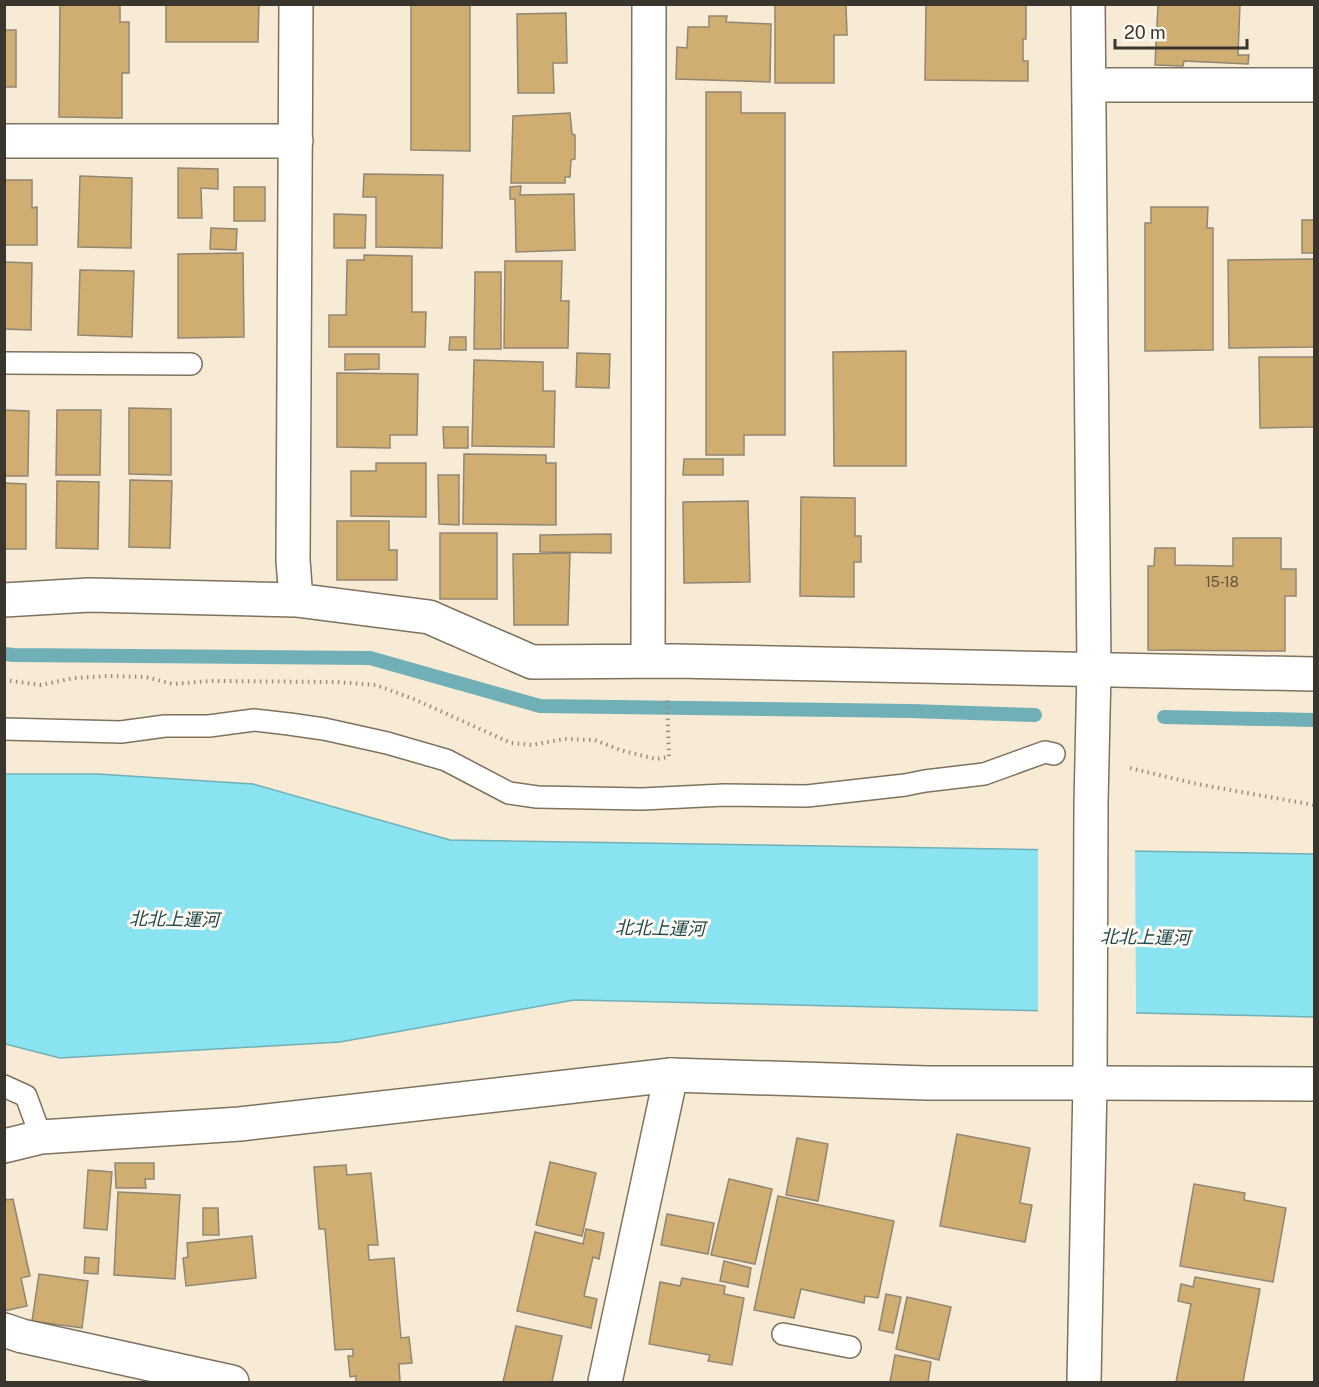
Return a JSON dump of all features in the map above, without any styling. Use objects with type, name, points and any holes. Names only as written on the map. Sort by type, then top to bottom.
[{"type":"street","points":[[296,4],[293,560],[296,600]]},
{"type":"street","points":[[648,661],[649,4]]},
{"type":"street","points":[[1084,1383],[1094,670],[1088,4]]},
{"type":"street","points":[[1089,85],[1314,85]]},
{"type":"street","points":[[4,141],[296,141]]},
{"type":"street","points":[[4,600],[89,595],[296,600],[429,617],[532,662],[648,661],[1314,674]]},
{"type":"street","points":[[605,1383],[671,1075]]},
{"type":"street","points":[[4,1146],[41,1137],[240,1124],[671,1075],[927,1083],[1314,1084]]},
{"type":"street","points":[[4,1330],[130,1371],[232,1383]]},
{"type":"lane","points":[[4,363],[191,364]]},
{"type":"lane","points":[[4,729],[121,732],[165,726],[209,726],[254,720],[289,724],[387,743],[446,760],[509,793],[537,798],[807,796],[984,774],[1044,752],[1054,754]]},
{"type":"lane","points":[[4,1086],[26,1096],[41,1137]]},
{"type":"lane","points":[[783,1334],[850,1347]]},
{"type":"path","points":[[667,699],[669,736]]},
{"type":"path","points":[[1123,767],[1197,784],[1314,805]]},
{"type":"water","name":"北北上運河","points":[[4,774],[98,774],[253,784],[450,840],[1314,854],[1314,1017],[574,1000],[340,1042],[60,1058],[5,1044]]},
{"type":"pier","points":[[1038,847],[1135,848],[1136,1016],[1038,1014]]},
{"type":"building","points":[[60,4],[120,4],[120,22],[129,22],[129,73],[122,73],[122,118],[59,117]]},
{"type":"building","points":[[166,4],[259,4],[258,42],[166,42]]},
{"type":"building","points":[[411,4],[470,4],[470,151],[411,150]]},
{"type":"building","points":[[775,4],[846,4],[847,35],[834,35],[834,83],[775,83]]},
{"type":"building","points":[[926,4],[1026,5],[1026,39],[1023,39],[1023,61],[1028,61],[1028,81],[925,80]]},
{"type":"building","points":[[1158,4],[1240,4],[1238,55],[1249,55],[1248,64],[1184,61],[1183,66],[1155,65]]},
{"type":"building","points":[[566,13],[567,63],[553,63],[554,93],[518,93],[517,14]]},
{"type":"building","points":[[709,16],[727,16],[726,22],[771,24],[770,82],[676,79],[677,47],[687,48],[688,27],[709,27]]},
{"type":"building","points":[[4,30],[16,30],[16,87],[4,87]]},
{"type":"building","points":[[706,92],[741,92],[741,113],[785,113],[785,435],[744,435],[744,455],[706,455]]},
{"type":"building","points":[[570,113],[572,134],[575,135],[575,159],[571,160],[570,177],[565,177],[565,183],[511,183],[513,116]]},
{"type":"building","points":[[178,168],[218,169],[218,189],[201,188],[202,218],[178,218]]},
{"type":"building","points":[[364,174],[443,175],[442,248],[376,247],[376,197],[363,197]]},
{"type":"building","points":[[80,176],[132,178],[131,248],[78,247]]},
{"type":"building","points":[[4,180],[32,180],[32,208],[37,207],[37,245],[4,245]]},
{"type":"building","points":[[521,186],[520,195],[574,194],[575,250],[516,252],[515,199],[510,199],[510,187]]},
{"type":"building","points":[[234,187],[265,187],[265,221],[234,221]]},
{"type":"building","points":[[1151,207],[1208,207],[1207,228],[1213,228],[1213,350],[1145,351],[1145,223],[1151,223]]},
{"type":"building","points":[[334,214],[366,215],[365,248],[334,248]]},
{"type":"building","points":[[1302,220],[1314,220],[1314,253],[1302,253]]},
{"type":"building","points":[[211,228],[237,229],[236,250],[210,249]]},
{"type":"building","points":[[243,253],[244,337],[178,338],[178,254]]},
{"type":"building","points":[[364,255],[412,256],[412,312],[426,312],[425,347],[329,347],[329,315],[346,315],[347,260],[364,260]]},
{"type":"building","points":[[1314,259],[1314,347],[1229,348],[1228,260]]},
{"type":"building","points":[[505,261],[562,261],[561,301],[569,301],[568,348],[504,348]]},
{"type":"building","points":[[4,262],[32,263],[31,330],[4,329]]},
{"type":"building","points":[[80,270],[134,271],[132,337],[78,335]]},
{"type":"building","points":[[475,272],[501,272],[501,349],[474,349]]},
{"type":"building","points":[[450,337],[466,337],[466,350],[449,350]]},
{"type":"building","points":[[906,351],[906,466],[834,466],[833,352]]},
{"type":"building","points":[[577,353],[610,354],[609,388],[576,387]]},
{"type":"building","points":[[345,354],[379,354],[379,369],[345,370]]},
{"type":"building","points":[[1259,357],[1314,357],[1314,427],[1260,428]]},
{"type":"building","points":[[474,360],[543,362],[543,391],[555,391],[554,447],[472,446]]},
{"type":"building","points":[[337,373],[418,374],[417,435],[390,435],[390,448],[337,447]]},
{"type":"building","points":[[129,408],[171,409],[171,475],[129,474]]},
{"type":"building","points":[[4,410],[29,411],[28,476],[4,476]]},
{"type":"building","points":[[57,410],[101,410],[100,475],[56,475]]},
{"type":"building","points":[[443,427],[468,427],[468,448],[444,448]]},
{"type":"building","points":[[464,454],[546,455],[546,463],[556,463],[556,525],[463,524]]},
{"type":"building","points":[[684,459],[723,459],[723,475],[683,475]]},
{"type":"building","points":[[376,463],[426,463],[426,517],[351,516],[351,471],[376,471]]},
{"type":"building","points":[[438,475],[459,475],[459,525],[439,524]]},
{"type":"building","points":[[130,480],[172,481],[170,548],[129,547]]},
{"type":"building","points":[[57,481],[99,482],[98,549],[56,548]]},
{"type":"building","points":[[4,483],[26,484],[26,549],[4,549]]},
{"type":"building","points":[[801,497],[855,498],[855,536],[861,536],[861,562],[854,562],[854,597],[800,596]]},
{"type":"building","points":[[748,501],[750,582],[684,583],[683,502]]},
{"type":"building","points":[[337,521],[389,521],[389,550],[397,550],[397,580],[337,580]]},
{"type":"building","points":[[440,533],[497,533],[497,599],[440,599]]},
{"type":"building","points":[[611,534],[611,553],[540,552],[540,535]]},
{"type":"building","points":[[1233,538],[1281,538],[1281,569],[1296,569],[1296,596],[1285,596],[1285,651],[1148,650],[1148,566],[1154,566],[1155,548],[1175,548],[1175,565],[1233,566]]},
{"type":"building","points":[[570,553],[568,625],[514,625],[513,554]]},
{"type":"building","points":[[957,1134],[1030,1148],[1020,1203],[1032,1205],[1025,1242],[940,1226]]},
{"type":"building","points":[[797,1138],[828,1144],[818,1201],[786,1195]]},
{"type":"building","points":[[550,1162],[596,1173],[582,1236],[536,1225]]},
{"type":"building","points":[[115,1163],[154,1163],[154,1179],[145,1179],[146,1188],[116,1188]]},
{"type":"building","points":[[346,1165],[347,1175],[371,1173],[378,1245],[368,1245],[369,1260],[394,1258],[401,1338],[409,1337],[412,1363],[399,1364],[400,1382],[356,1382],[356,1376],[350,1377],[348,1356],[353,1356],[353,1349],[335,1350],[325,1229],[319,1229],[314,1167]]},
{"type":"building","points":[[88,1170],[112,1172],[107,1230],[84,1228]]},
{"type":"building","points":[[729,1179],[772,1189],[755,1264],[711,1255]]},
{"type":"building","points":[[1194,1184],[1245,1193],[1244,1200],[1286,1208],[1273,1282],[1180,1266]]},
{"type":"building","points":[[4,1191],[6,1200],[13,1199],[30,1276],[21,1278],[27,1306],[4,1311]]},
{"type":"building","points":[[118,1192],[180,1195],[175,1279],[114,1275]]},
{"type":"building","points":[[778,1196],[894,1221],[878,1298],[865,1296],[864,1303],[801,1289],[794,1318],[754,1310]]},
{"type":"building","points":[[203,1208],[218,1208],[219,1235],[203,1235]]},
{"type":"building","points":[[667,1214],[714,1223],[708,1254],[661,1245]]},
{"type":"building","points":[[586,1229],[604,1233],[599,1259],[593,1257],[584,1296],[597,1299],[591,1328],[517,1311],[535,1232],[583,1244]]},
{"type":"building","points":[[252,1236],[256,1278],[186,1286],[183,1258],[188,1257],[187,1243]]},
{"type":"building","points":[[85,1257],[99,1258],[98,1274],[84,1273]]},
{"type":"building","points":[[724,1261],[751,1268],[748,1287],[720,1281]]},
{"type":"building","points":[[39,1274],[88,1281],[82,1328],[32,1321]]},
{"type":"building","points":[[1195,1277],[1260,1289],[1243,1382],[1176,1382],[1191,1304],[1178,1301],[1181,1284],[1193,1287]]},
{"type":"building","points":[[682,1278],[725,1286],[724,1294],[744,1298],[732,1365],[708,1361],[710,1355],[649,1344],[660,1282],[680,1286]]},
{"type":"building","points":[[886,1294],[901,1297],[893,1333],[879,1330]]},
{"type":"building","points":[[907,1297],[951,1307],[939,1360],[896,1349]]},
{"type":"building","points":[[516,1326],[562,1336],[552,1382],[503,1382]]},
{"type":"building","points":[[895,1355],[931,1362],[928,1382],[890,1382]]},
{"type":"waterway","points":[[4,654],[370,658],[540,706],[1035,715]]},
{"type":"waterway","points":[[1164,717],[1314,720]]}]
